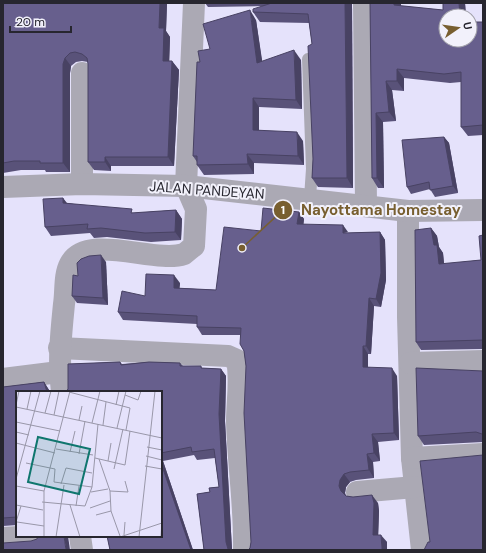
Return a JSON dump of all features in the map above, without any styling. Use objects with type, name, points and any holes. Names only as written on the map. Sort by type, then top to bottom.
[{"type":"street","points":[[3,379],[61,382],[59,348],[68,270],[75,258],[86,252],[102,249],[165,256],[184,254],[194,246],[196,209],[186,186],[194,3]]},
{"type":"street","points":[[364,3],[366,205]]},
{"type":"street","points":[[82,73],[82,184]]},
{"type":"street","name":"JALAN PANDEYAN","points":[[3,187],[82,184],[186,186],[310,198],[408,211],[483,210]]},
{"type":"street","points":[[408,211],[412,458],[422,550]]},
{"type":"street","points":[[59,348],[228,356],[237,360],[237,421],[239,466],[245,521],[244,550]]},
{"type":"street","points":[[410,363],[483,361]]},
{"type":"street","points":[[412,458],[483,454]]},
{"type":"street","points":[[357,492],[415,487]]},
{"type":"street","points":[[3,538],[19,537]]},
{"type":"street","points":[[80,537],[82,550]]},
{"type":"lane","points":[[308,59],[312,169],[310,198]]},
{"type":"building","points":[[3,3],[160,3],[159,28],[164,28],[163,61],[172,61],[168,157],[105,157],[105,162],[88,162],[88,64],[87,58],[82,54],[75,52],[70,53],[65,58],[63,64],[63,163],[14,161],[3,163]]},
{"type":"building","points":[[272,3],[345,3],[347,178],[312,178],[313,159],[308,46],[312,44],[308,14],[253,12],[253,9]]},
{"type":"building","points":[[370,3],[394,3],[394,5],[438,9],[438,48],[478,48],[478,22],[483,22],[483,125],[461,127],[461,72],[444,74],[397,69],[397,81],[386,81],[389,112],[376,113],[377,178],[372,178]]},
{"type":"building","points":[[443,3],[459,3],[459,8],[443,8]]},
{"type":"building","points":[[250,10],[257,63],[294,50],[296,100],[253,98],[253,130],[297,132],[298,156],[247,154],[248,164],[197,165],[197,156],[193,156],[197,62],[200,62],[198,51],[210,49],[203,24]]},
{"type":"building","points":[[444,137],[453,186],[430,190],[429,182],[407,187],[402,140]]},
{"type":"building","points":[[63,198],[63,203],[132,209],[131,213],[176,210],[175,232],[145,233],[101,228],[87,229],[88,224],[45,227],[43,199]]},
{"type":"building","points":[[263,208],[299,212],[297,224],[343,225],[343,233],[380,232],[381,273],[376,299],[369,298],[366,346],[363,346],[363,367],[392,368],[394,433],[372,434],[374,453],[367,454],[369,470],[344,474],[340,480],[339,486],[341,491],[346,496],[353,497],[372,495],[374,503],[373,535],[381,535],[382,550],[248,550],[251,542],[244,413],[246,366],[244,351],[240,344],[241,328],[197,327],[197,316],[118,312],[122,291],[145,296],[146,274],[174,275],[174,288],[216,290],[224,227],[261,231]]},
{"type":"building","points":[[431,228],[434,245],[437,245],[439,264],[481,260],[479,236],[483,235],[483,340],[416,342],[415,230]]},
{"type":"building","points":[[101,255],[103,298],[72,296],[73,275],[78,276],[77,263],[81,259],[89,256]]},
{"type":"building","points":[[120,362],[121,365],[149,362],[180,363],[180,366],[201,366],[201,368],[221,369],[219,414],[226,542],[229,550],[204,550],[197,494],[210,492],[209,488],[219,487],[214,449],[192,452],[191,447],[162,453],[162,391],[67,391],[68,389],[68,364]]},
{"type":"building","points":[[416,368],[483,371],[483,434],[476,432],[418,436]]},
{"type":"building","points":[[44,382],[47,391],[16,391],[16,517],[3,518],[3,387]]},
{"type":"building","points":[[483,455],[483,550],[424,550],[428,542],[430,542],[420,461]]},
{"type":"building","points":[[162,466],[191,550],[110,550],[107,537],[162,537]]},
{"type":"building","points":[[38,537],[64,537],[66,550],[3,550],[3,543],[31,541],[37,539]]},
{"type":"place","name":"Nayottama Homestay","points":[[242,248]]}]
